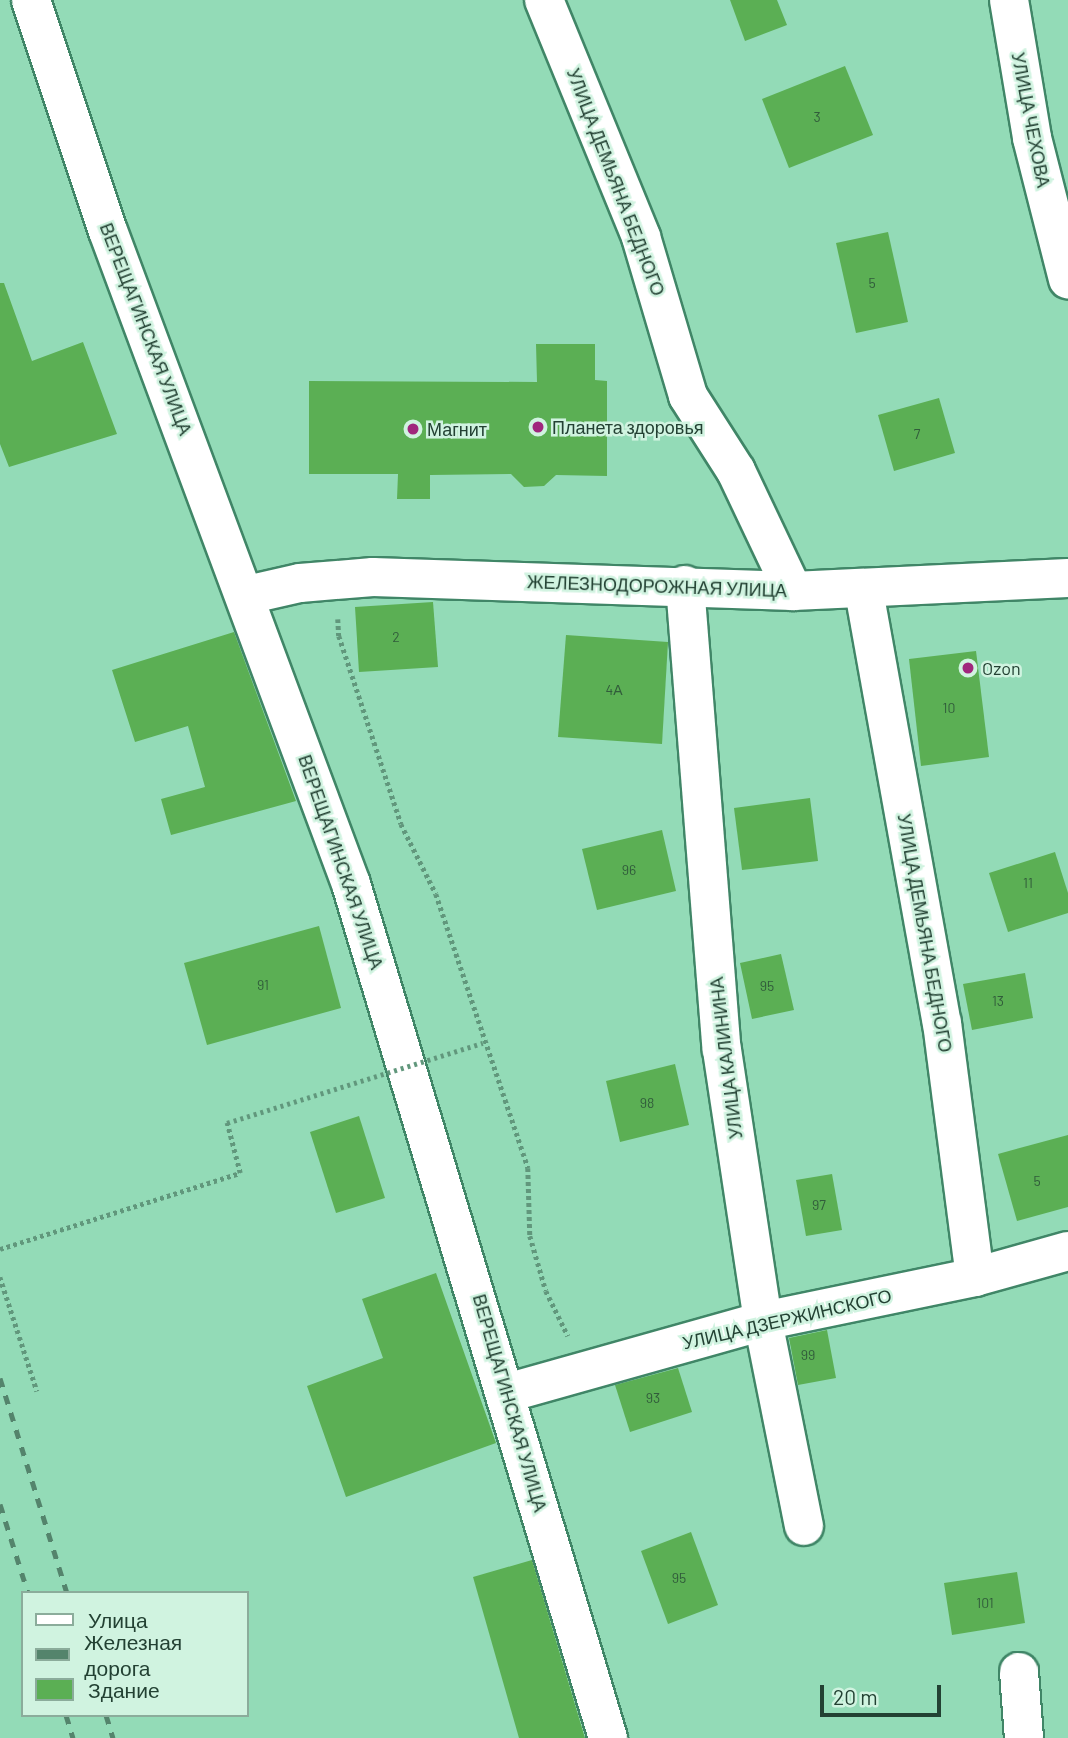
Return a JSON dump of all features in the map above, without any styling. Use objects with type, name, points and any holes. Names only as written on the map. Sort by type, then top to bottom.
[{"type":"street","name":"ВЕРЕЩАГИНСКАЯ УЛИЦА","points":[[31,0],[108,231],[247,595],[351,884],[507,1393],[608,1738]]},
{"type":"street","name":"УЛИЦА ДЕМЬЯНА БЕДНОГО","points":[[544,0],[641,237],[688,396],[736,471],[793,591]]},
{"type":"street","name":"УЛИЦА ЧЕХОВА","points":[[1009,0],[1032,138],[1068,279]]},
{"type":"street","name":"ЖЕЛЕЗНОДОРОЖНАЯ УЛИЦА","points":[[247,595],[300,583],[373,577],[685,585],[793,591],[864,591],[1068,578]]},
{"type":"street","name":"УЛИЦА КАЛИНИНА","points":[[685,585],[722,1050],[763,1321],[804,1526]]},
{"type":"street","name":"УЛИЦА ДЕМЬЯНА БЕДНОГО","points":[[864,591],[942,1023],[975,1277]]},
{"type":"street","name":"УЛИЦА ДЗЕРЖИНСКОГО","points":[[507,1393],[763,1321],[975,1277],[1068,1251]]},
{"type":"street","points":[[1019,1672],[1024,1738]]},
{"type":"path","points":[[373,577],[346,600],[340,611],[339,636],[401,824],[436,894],[483,1043],[528,1168],[530,1236],[546,1291],[589,1370]]},
{"type":"path","points":[[0,1249],[240,1173],[226,1123],[483,1043]]},
{"type":"path","points":[[0,1277],[37,1391]]},
{"type":"building","points":[[730,0],[777,0],[787,25],[745,41]]},
{"type":"building","points":[[845,66],[873,135],[789,168],[762,99]]},
{"type":"building","points":[[888,232],[908,322],[856,333],[836,243]]},
{"type":"building","points":[[0,283],[4,283],[32,361],[83,342],[117,434],[9,467],[0,444]]},
{"type":"building","points":[[536,344],[595,344],[595,380],[607,381],[607,476],[556,475],[544,486],[524,487],[511,474],[430,475],[430,499],[397,499],[398,474],[309,474],[309,381],[537,382]]},
{"type":"building","points":[[939,398],[955,453],[894,471],[878,415]]},
{"type":"building","points":[[433,602],[438,667],[359,672],[355,607]]},
{"type":"building","points":[[234,632],[296,801],[171,835],[161,799],[205,787],[188,726],[135,742],[112,670]]},
{"type":"building","points":[[566,635],[668,642],[662,744],[558,737]]},
{"type":"building","points":[[976,651],[989,757],[921,766],[909,659]]},
{"type":"building","points":[[810,798],[818,861],[742,870],[734,808]]},
{"type":"building","points":[[662,830],[676,891],[597,910],[582,849]]},
{"type":"building","points":[[1055,852],[1068,893],[1068,913],[1008,932],[989,873]]},
{"type":"building","points":[[319,926],[341,1008],[207,1045],[184,963]]},
{"type":"building","points":[[781,954],[794,1010],[752,1019],[740,963]]},
{"type":"building","points":[[1025,973],[1033,1018],[972,1030],[963,984]]},
{"type":"building","points":[[675,1064],[689,1125],[620,1142],[606,1081]]},
{"type":"building","points":[[359,1116],[385,1198],[336,1213],[310,1132]]},
{"type":"building","points":[[1068,1135],[1068,1207],[1017,1221],[998,1154]]},
{"type":"building","points":[[832,1174],[842,1230],[806,1236],[796,1180]]},
{"type":"building","points":[[436,1273],[496,1443],[346,1497],[307,1386],[383,1358],[362,1299]]},
{"type":"building","points":[[827,1330],[836,1378],[798,1385],[789,1338]]},
{"type":"building","points":[[678,1368],[692,1412],[630,1432],[615,1385]]},
{"type":"building","points":[[691,1532],[718,1605],[668,1624],[641,1551]]},
{"type":"building","points":[[532,1560],[585,1738],[519,1738],[473,1577]]},
{"type":"building","points":[[1017,1572],[1025,1623],[952,1635],[944,1583]]},
{"type":"railway","points":[[0,1378],[66,1591]]},
{"type":"railway","points":[[0,1504],[27,1591]]},
{"type":"railway","points":[[67,1717],[73,1738]]},
{"type":"railway","points":[[107,1717],[113,1738]]},
{"type":"place","name":"Планета здоровья","points":[[538,427]]},
{"type":"place","name":"Магнит","points":[[413,429]]},
{"type":"place","name":"Ozon","points":[[968,668]]}]
